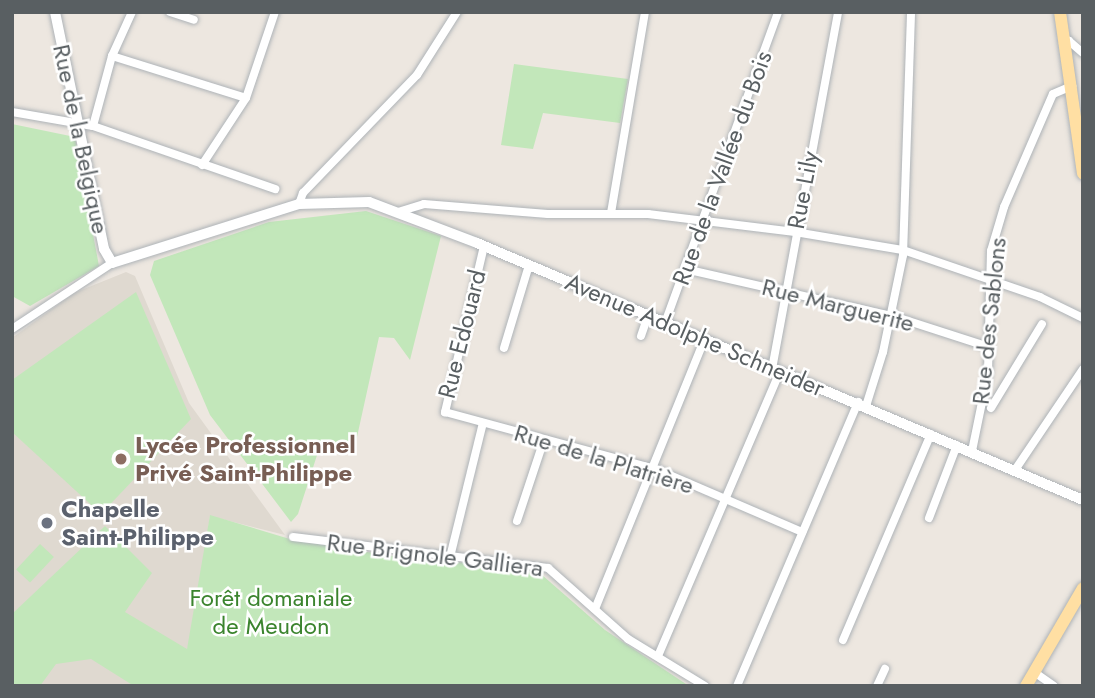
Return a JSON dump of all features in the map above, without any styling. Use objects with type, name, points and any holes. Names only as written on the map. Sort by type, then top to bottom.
[{"type":"main road","points":[[1055,13],[1083,173]]},
{"type":"main road","points":[[1026,686],[1083,587]]},
{"type":"street","name":"Rue de la Belgique","points":[[55,12],[104,249],[112,263]]},
{"type":"street","points":[[93,126],[111,56],[132,12]]},
{"type":"street","points":[[170,12],[194,20]]},
{"type":"street","points":[[202,165],[246,98],[275,12]]},
{"type":"street","points":[[299,204],[303,193],[417,75],[457,12]]},
{"type":"street","points":[[611,213],[645,12]]},
{"type":"street","name":"Rue de la Vallée du Bois","points":[[665,323],[778,12]]},
{"type":"street","name":"Rue Lily","points":[[658,656],[727,500],[776,370],[784,291],[838,12]]},
{"type":"street","points":[[737,686],[802,532],[862,404],[890,315],[903,250],[911,12]]},
{"type":"street","points":[[1062,45],[1083,52]]},
{"type":"street","points":[[111,56],[246,98]]},
{"type":"street","name":"Rue des Sablons","points":[[972,451],[989,347],[991,251],[1004,206],[1053,94],[1068,88]]},
{"type":"street","points":[[12,112],[93,126],[275,189]]},
{"type":"street","name":"Avenue Adolphe Schneider","points":[[112,263],[299,204],[369,202],[484,246],[862,404],[1083,500]]},
{"type":"street","points":[[398,212],[424,204],[548,214],[611,213],[704,218],[795,232],[903,250],[990,280],[1083,318]]},
{"type":"street","name":"Rue Edouard","points":[[450,557],[482,423],[443,410],[484,246]]},
{"type":"street","points":[[12,329],[112,263]]},
{"type":"street","points":[[504,348],[528,265]]},
{"type":"street","name":"Rue Marguerite","points":[[685,269],[890,315],[989,347]]},
{"type":"street","points":[[641,336],[648,316]]},
{"type":"street","points":[[991,408],[1042,324]]},
{"type":"street","points":[[595,609],[704,340]]},
{"type":"street","points":[[1015,470],[1083,369]]},
{"type":"street","name":"Rue de la Platrière","points":[[482,423],[652,469],[802,532]]},
{"type":"street","points":[[843,640],[930,434]]},
{"type":"street","points":[[517,521],[544,440]]},
{"type":"street","points":[[929,518],[957,445]]},
{"type":"street","name":"Rue Brignole Galliera","points":[[293,537],[548,568],[628,639],[705,686]]},
{"type":"street","points":[[877,686],[885,669]]},
{"type":"street","points":[[1034,672],[1054,686]]},
{"type":"shaded area","name":"Lycée Professionnel Privé Saint-Philippe","points":[[126,272],[135,276],[189,403],[285,535],[210,516],[194,622],[178,686],[12,686],[12,338],[74,293]]},
{"type":"green space","points":[[514,64],[628,79],[620,123],[543,113],[533,149],[501,145]]},
{"type":"green space","points":[[12,124],[75,137],[99,266],[30,306],[12,296]]},
{"type":"green space","points":[[366,211],[441,236],[410,360],[394,338],[379,337],[355,446],[329,442],[319,449],[298,514],[291,522],[210,415],[150,275],[154,261],[269,222]]},
{"type":"green space","points":[[136,292],[191,419],[101,514],[12,432],[12,380]]},
{"type":"green space","name":"Forêt domaniale de Meudon","points":[[210,515],[293,540],[405,558],[534,568],[605,630],[689,686],[134,686],[91,659],[56,664],[40,686],[12,686],[12,614],[105,526],[152,573],[125,612],[187,649]]},
{"type":"green space","points":[[40,544],[54,557],[30,583],[16,570]]},
{"type":"place","name":"Lycée Professionnel Privé Saint-Philippe","points":[[121,459]]},
{"type":"place","name":"Chapelle Saint-Philippe","points":[[47,523]]}]
